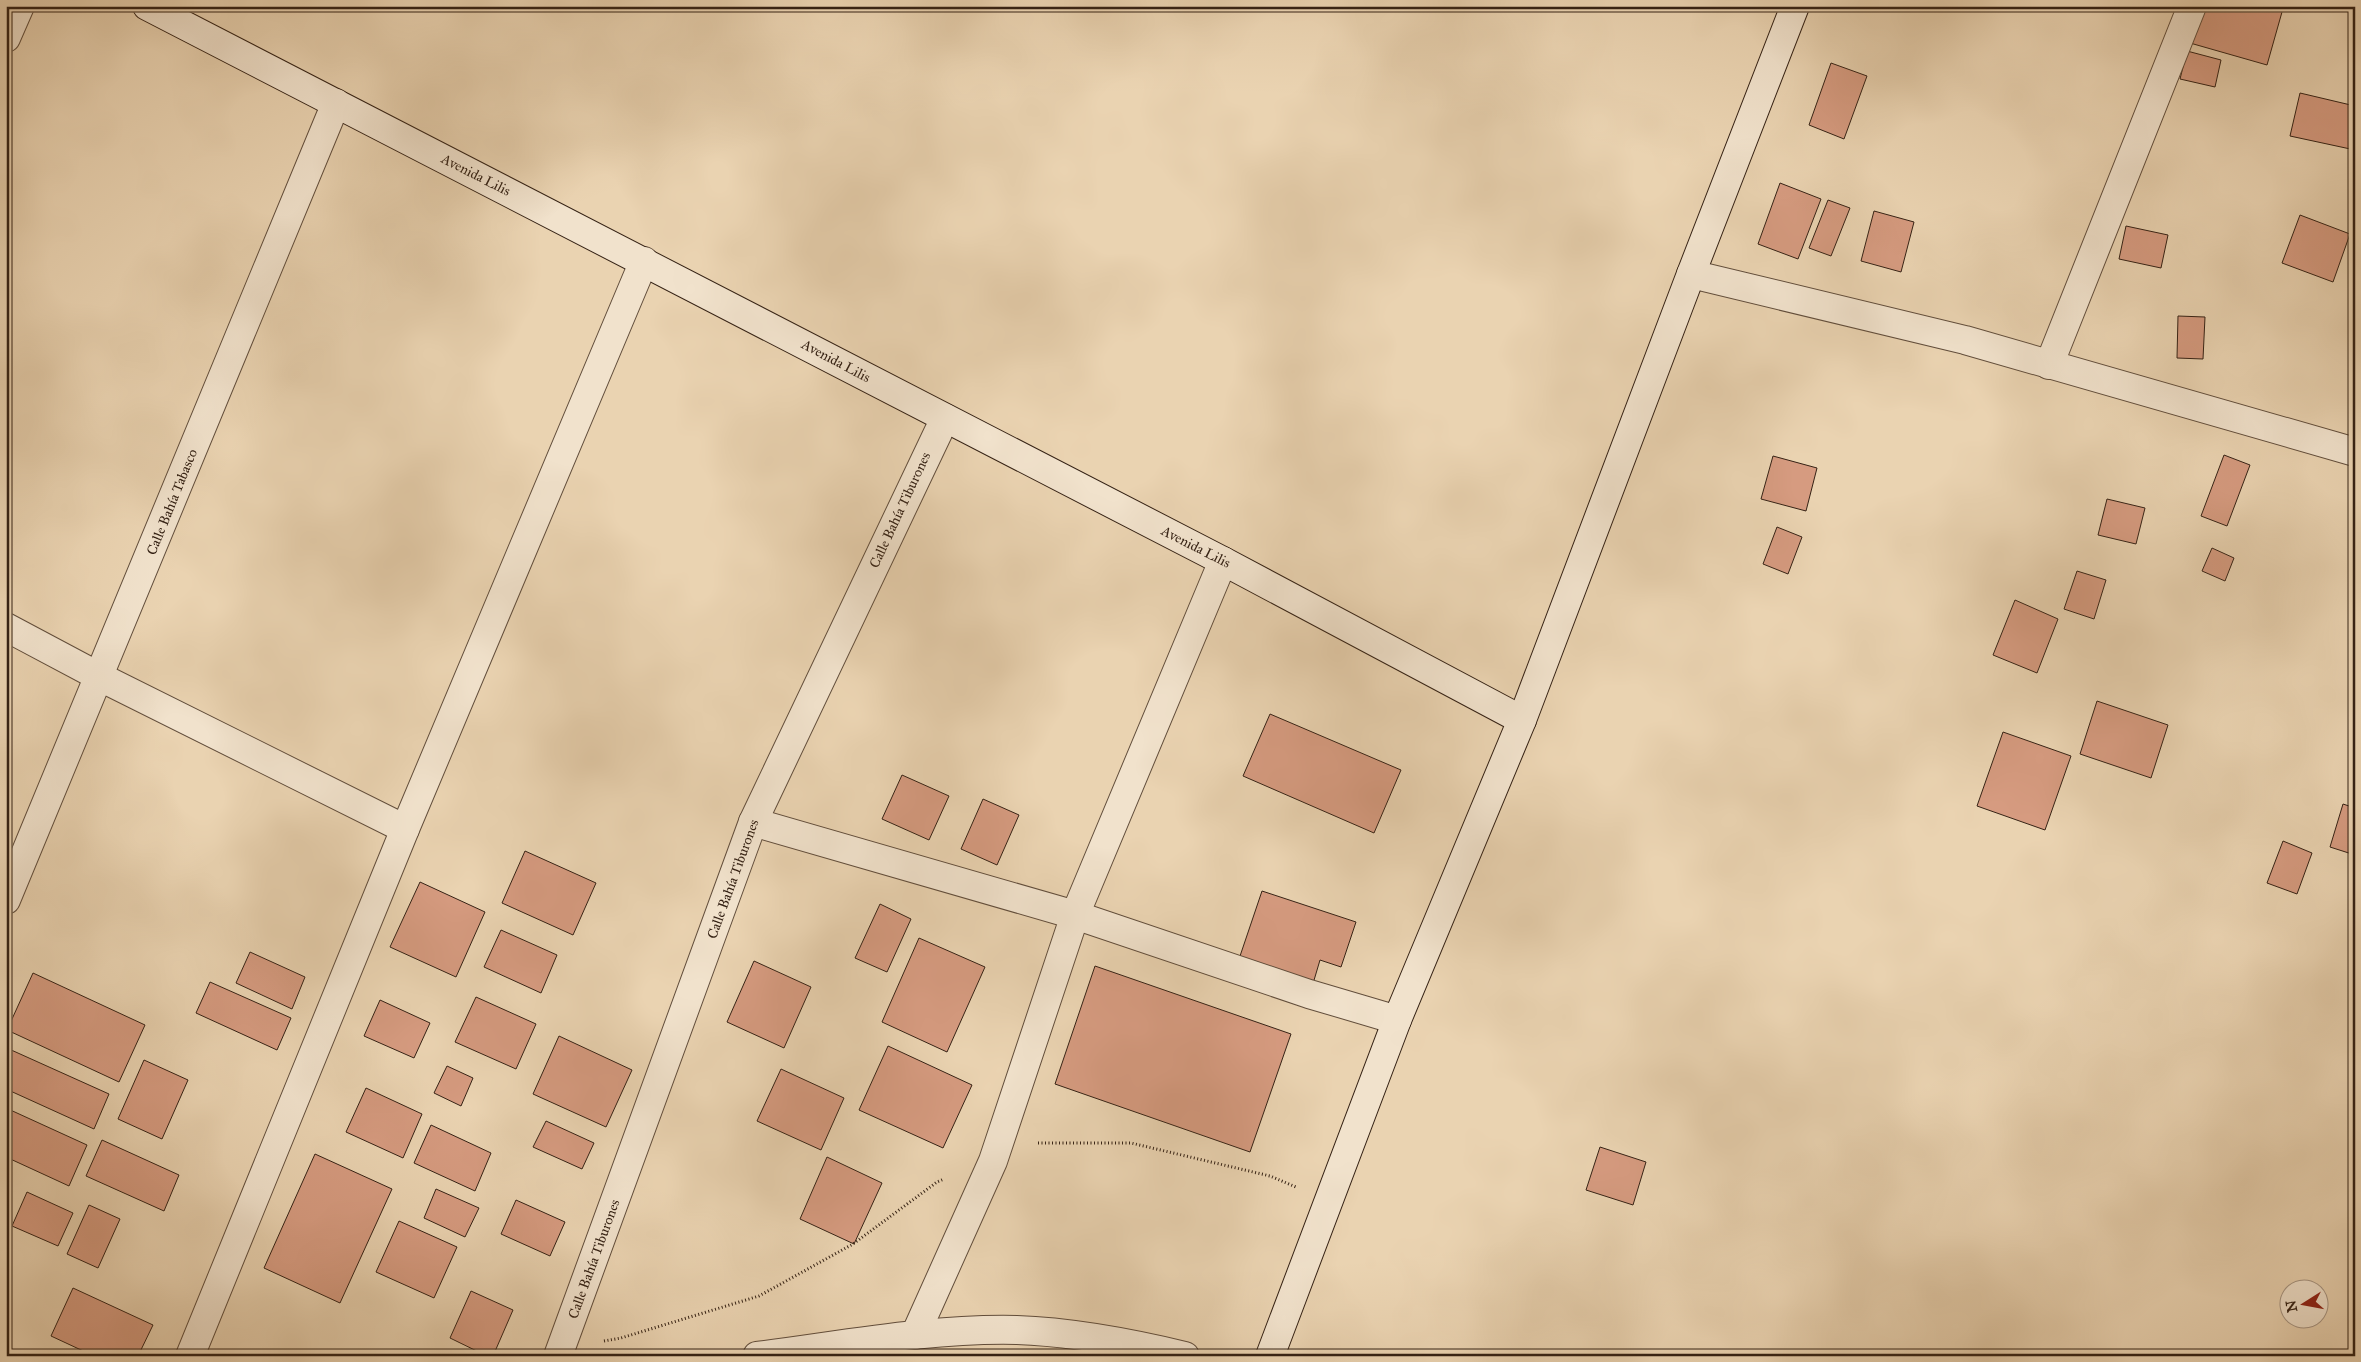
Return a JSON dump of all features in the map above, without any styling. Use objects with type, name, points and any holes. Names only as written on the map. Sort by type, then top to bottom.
[{"type":"street","points":[[6,38],[20,6]]},
{"type":"street","name":"Avenida Lilis","points":[[147,6],[1223,561],[1522,720]]},
{"type":"street","points":[[1270,1356],[1397,1020],[1522,720],[1795,6]]},
{"type":"street","points":[[2049,365],[2192,6]]},
{"type":"street","name":"Calle Bahía Tabasco","points":[[6,900],[100,677],[336,103]]},
{"type":"street","points":[[190,1356],[405,830],[644,261]]},
{"type":"street","points":[[1691,274],[1965,340],[2049,365],[2353,445]]},
{"type":"street","name":"Calle Bahía Tiburones","points":[[558,1356],[753,822],[945,418]]},
{"type":"street","points":[[916,1335],[993,1161],[1075,915],[1223,561]]},
{"type":"street","points":[[6,627],[100,677],[405,830]]},
{"type":"street","points":[[753,822],[1075,915],[1309,994],[1397,1020]]},
{"type":"street","points":[[757,1356],[916,1335],[960,1331],[1018,1330],[1138,1345],[1185,1356]]},
{"type":"building","points":[[2201,6],[2261,6],[2282,12],[2267,65],[2190,43]]},
{"type":"building","points":[[2187,51],[2221,60],[2215,87],[2180,79]]},
{"type":"building","points":[[1831,63],[1867,76],[1844,139],[1809,125]]},
{"type":"building","points":[[2300,93],[2355,106],[2355,150],[2290,136]]},
{"type":"building","points":[[1780,183],[1821,199],[1798,259],[1758,244]]},
{"type":"building","points":[[1828,200],[1850,208],[1831,256],[1809,248]]},
{"type":"building","points":[[1874,211],[1914,222],[1901,272],[1861,261]]},
{"type":"building","points":[[2300,215],[2350,234],[2333,282],[2282,263]]},
{"type":"building","points":[[2126,226],[2168,235],[2161,268],[2119,259]]},
{"type":"building","points":[[2178,316],[2205,317],[2203,359],[2177,358]]},
{"type":"building","points":[[2224,455],[2250,465],[2227,526],[2201,516]]},
{"type":"building","points":[[1773,456],[1817,468],[1806,511],[1761,499]]},
{"type":"building","points":[[2107,499],[2145,508],[2136,544],[2098,535]]},
{"type":"building","points":[[1777,527],[1802,537],[1788,574],[1763,564]]},
{"type":"building","points":[[2212,548],[2234,558],[2225,581],[2202,571]]},
{"type":"building","points":[[2077,571],[2106,580],[2094,619],[2064,609]]},
{"type":"building","points":[[2015,600],[2058,619],[2037,673],[1993,655]]},
{"type":"building","points":[[2097,701],[2168,725],[2151,778],[2080,754]]},
{"type":"building","points":[[1270,714],[1401,770],[1374,833],[1243,776]]},
{"type":"building","points":[[2003,732],[2071,756],[2045,830],[1977,806]]},
{"type":"building","points":[[902,775],[949,796],[929,840],[882,819]]},
{"type":"building","points":[[983,799],[1019,815],[997,865],[961,849]]},
{"type":"building","points":[[2343,804],[2355,808],[2355,855],[2330,847]]},
{"type":"building","points":[[2283,841],[2312,853],[2297,894],[2267,883]]},
{"type":"building","points":[[525,851],[596,883],[573,935],[502,903]]},
{"type":"building","points":[[420,882],[485,912],[456,977],[390,947]]},
{"type":"building","points":[[1262,891],[1356,922],[1341,967],[1320,960],[1312,987],[1238,962]]},
{"type":"building","points":[[880,904],[911,919],[887,972],[855,958]]},
{"type":"building","points":[[501,930],[557,955],[541,993],[484,967]]},
{"type":"building","points":[[919,938],[985,967],[947,1052],[882,1022]]},
{"type":"building","points":[[250,952],[305,977],[292,1009],[236,983]]},
{"type":"building","points":[[754,961],[811,987],[784,1048],[727,1022]]},
{"type":"building","points":[[1095,966],[1291,1034],[1250,1152],[1055,1084]]},
{"type":"building","points":[[33,973],[145,1025],[119,1082],[7,1030]]},
{"type":"building","points":[[210,982],[291,1018],[277,1050],[196,1013]]},
{"type":"building","points":[[476,997],[536,1024],[516,1069],[455,1042]]},
{"type":"building","points":[[380,1000],[430,1023],[414,1058],[364,1036]]},
{"type":"building","points":[[559,1036],[632,1070],[606,1127],[533,1094]]},
{"type":"building","points":[[888,1046],[972,1085],[943,1148],[859,1110]]},
{"type":"building","points":[[9,1049],[109,1094],[94,1129],[6,1089],[6,1056]]},
{"type":"building","points":[[144,1060],[188,1080],[162,1139],[118,1119]]},
{"type":"building","points":[[447,1066],[473,1078],[461,1106],[434,1093]]},
{"type":"building","points":[[781,1069],[844,1098],[821,1150],[757,1121]]},
{"type":"building","points":[[366,1088],[422,1114],[403,1158],[346,1132]]},
{"type":"building","points":[[6,1108],[87,1145],[69,1186],[6,1157]]},
{"type":"building","points":[[546,1121],[594,1143],[582,1169],[533,1147]]},
{"type":"building","points":[[431,1125],[491,1153],[475,1191],[414,1163]]},
{"type":"building","points":[[102,1140],[179,1175],[164,1211],[86,1176]]},
{"type":"building","points":[[1600,1147],[1646,1162],[1633,1205],[1586,1190]]},
{"type":"building","points":[[315,1154],[392,1189],[340,1303],[264,1268]]},
{"type":"building","points":[[827,1157],[882,1183],[854,1244],[800,1219]]},
{"type":"building","points":[[436,1189],[479,1208],[465,1237],[424,1218]]},
{"type":"building","points":[[27,1192],[73,1213],[58,1246],[12,1226]]},
{"type":"building","points":[[516,1200],[565,1222],[550,1256],[501,1234]]},
{"type":"building","points":[[89,1205],[120,1219],[98,1268],[67,1254]]},
{"type":"building","points":[[399,1221],[457,1247],[434,1298],[376,1272]]},
{"type":"building","points":[[73,1288],[153,1325],[138,1356],[94,1356],[51,1336]]},
{"type":"building","points":[[471,1291],[513,1310],[493,1356],[487,1356],[450,1338]]}]
